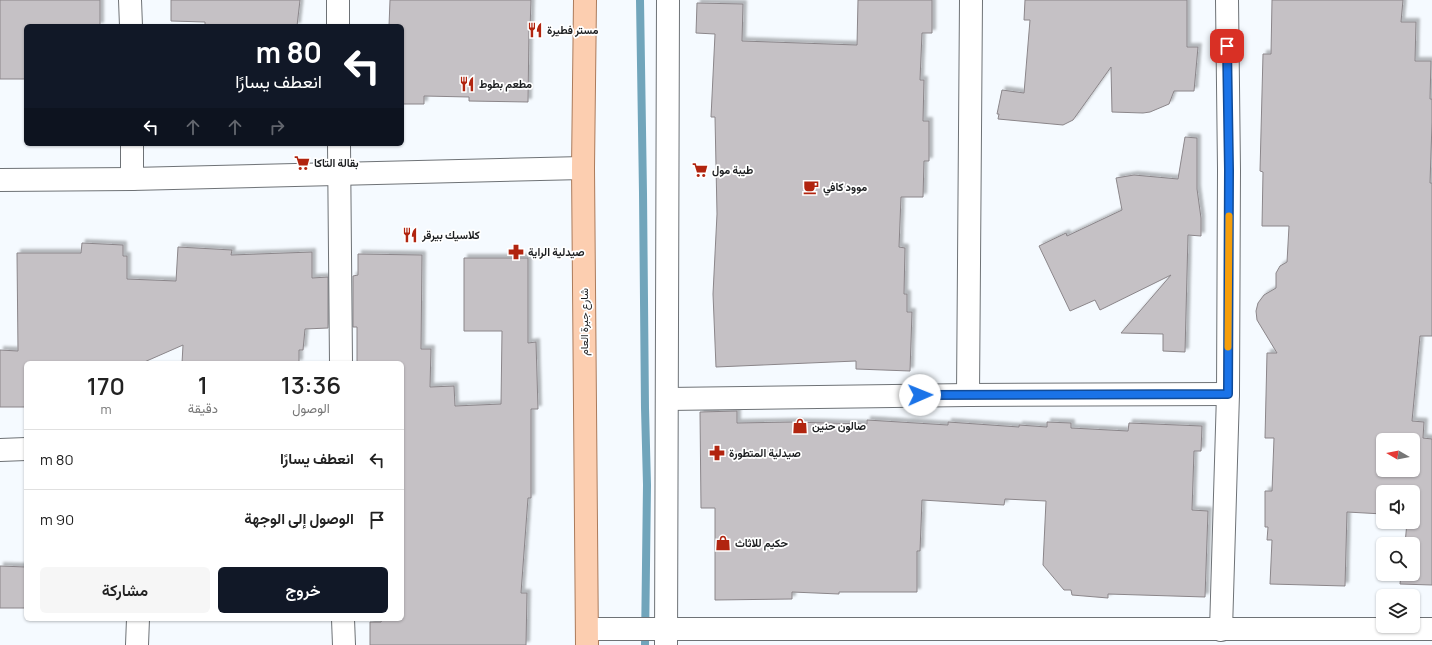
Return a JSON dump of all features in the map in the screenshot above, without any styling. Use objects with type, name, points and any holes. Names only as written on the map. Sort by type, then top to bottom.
[{"type":"main road","name":"شارع جبرة العام","points":[[585,0],[583,168],[587,637]]},
{"type":"street","points":[[130,0],[130,24]]},
{"type":"street","points":[[338,0],[338,24]]},
{"type":"street","points":[[666,637],[668,0]]},
{"type":"street","points":[[968,394],[971,0]]},
{"type":"street","points":[[1221,630],[1228,394],[1229,170],[1227,0]]},
{"type":"street","points":[[132,146],[132,178]]},
{"type":"street","points":[[339,146],[341,361]]},
{"type":"street","points":[[0,180],[583,168]]},
{"type":"street","points":[[666,399],[968,394],[1228,394]]},
{"type":"street","points":[[0,450],[24,449]]},
{"type":"street","points":[[137,645],[138,621]]},
{"type":"street","points":[[344,621],[344,645]]},
{"type":"street","points":[[587,637],[985,637],[1221,630],[1432,629]]},
{"type":"building","points":[[0,0],[100,0],[100,24],[24,24],[24,79],[0,79]]},
{"type":"building","points":[[171,0],[300,0],[297,24],[205,24],[205,22],[171,21]]},
{"type":"building","points":[[390,0],[531,0],[528,102],[469,101],[469,97],[424,96],[424,104],[404,104],[404,24],[389,24]]},
{"type":"building","points":[[858,0],[932,0],[932,33],[922,33],[920,80],[924,80],[923,121],[929,121],[929,161],[924,161],[923,197],[901,197],[899,247],[905,248],[904,294],[907,294],[907,312],[912,312],[910,371],[856,369],[856,361],[716,367],[713,294],[717,214],[715,117],[711,117],[715,34],[696,33],[697,3],[743,4],[742,41],[857,45]]},
{"type":"building","points":[[1025,0],[1187,0],[1187,47],[1198,47],[1194,91],[1174,91],[1169,104],[1150,112],[1112,112],[1111,67],[1073,120],[1063,125],[998,119],[999,114],[997,114],[1002,90],[1024,93],[1030,20],[1024,20]]},
{"type":"building","points":[[1272,0],[1403,0],[1401,22],[1416,22],[1415,61],[1431,61],[1430,99],[1432,99],[1432,123],[1430,183],[1432,183],[1432,336],[1420,336],[1412,421],[1424,422],[1423,438],[1432,439],[1432,585],[1400,584],[1400,581],[1420,581],[1420,537],[1406,537],[1406,529],[1420,529],[1420,485],[1376,485],[1376,514],[1347,512],[1345,586],[1270,584],[1272,540],[1267,540],[1268,527],[1265,527],[1265,491],[1272,491],[1274,438],[1265,438],[1267,353],[1277,353],[1257,320],[1256,311],[1258,303],[1264,295],[1276,288],[1276,273],[1280,266],[1287,262],[1289,226],[1262,226],[1263,172],[1260,171],[1263,54],[1271,54]]},
{"type":"building","points":[[1185,137],[1197,138],[1197,189],[1201,218],[1201,236],[1188,235],[1185,352],[1163,351],[1163,334],[1121,333],[1171,275],[1100,310],[1095,300],[1070,311],[1039,246],[1066,233],[1067,236],[1122,210],[1116,178],[1134,175],[1178,179]]},
{"type":"building","points":[[82,243],[123,245],[123,256],[127,256],[127,279],[176,281],[178,247],[232,250],[231,255],[312,252],[312,278],[328,277],[328,328],[305,329],[303,350],[299,350],[299,361],[182,361],[183,345],[147,361],[24,361],[24,407],[0,407],[0,350],[18,351],[17,253],[81,253]]},
{"type":"building","points":[[358,254],[422,255],[421,349],[431,349],[430,387],[454,386],[455,406],[501,404],[502,331],[464,331],[464,258],[528,258],[528,343],[536,342],[538,409],[531,409],[531,498],[528,498],[521,593],[527,593],[526,645],[370,645],[370,622],[404,621],[404,361],[357,361],[357,327],[353,327],[353,276],[358,275]]},
{"type":"building","points":[[737,411],[737,423],[792,422],[867,424],[867,420],[948,425],[948,422],[1019,427],[1019,425],[1047,427],[1047,422],[1071,423],[1071,428],[1128,431],[1129,423],[1202,426],[1201,451],[1194,451],[1192,510],[1208,511],[1205,597],[1108,594],[1108,598],[1072,595],[1071,590],[1064,590],[1043,565],[1046,501],[1005,499],[1004,505],[922,500],[920,551],[917,551],[917,592],[839,592],[839,594],[792,592],[792,599],[715,600],[715,508],[701,508],[700,412]]},
{"type":"building","points":[[0,566],[24,567],[24,608],[0,608]]},
{"type":"waterway","points":[[640,0],[647,485],[645,645]]},
{"type":"slow traffic","points":[[1228,347],[1229,216]]},
{"type":"place","name":"مستر فطيرة","points":[[535,30]]},
{"type":"place","name":"مطعم بطوط","points":[[467,84]]},
{"type":"place","name":"بقالة التاكا","points":[[302,163]]},
{"type":"place","name":"طيبة مول","points":[[700,170]]},
{"type":"place","name":"موود كافي","points":[[811,187]]},
{"type":"place","name":"كلاسيك بيرقر","points":[[410,235]]},
{"type":"place","name":"صيدلية الراية","points":[[516,252]]},
{"type":"place","name":"صالون حنين","points":[[800,426]]},
{"type":"place","name":"صيدلية المتطورة","points":[[717,453]]},
{"type":"place","name":"حكيم للاثاث","points":[[723,543]]},
{"type":"route","points":[[920,395],[1228,394],[1229,170],[1227,46]]}]
